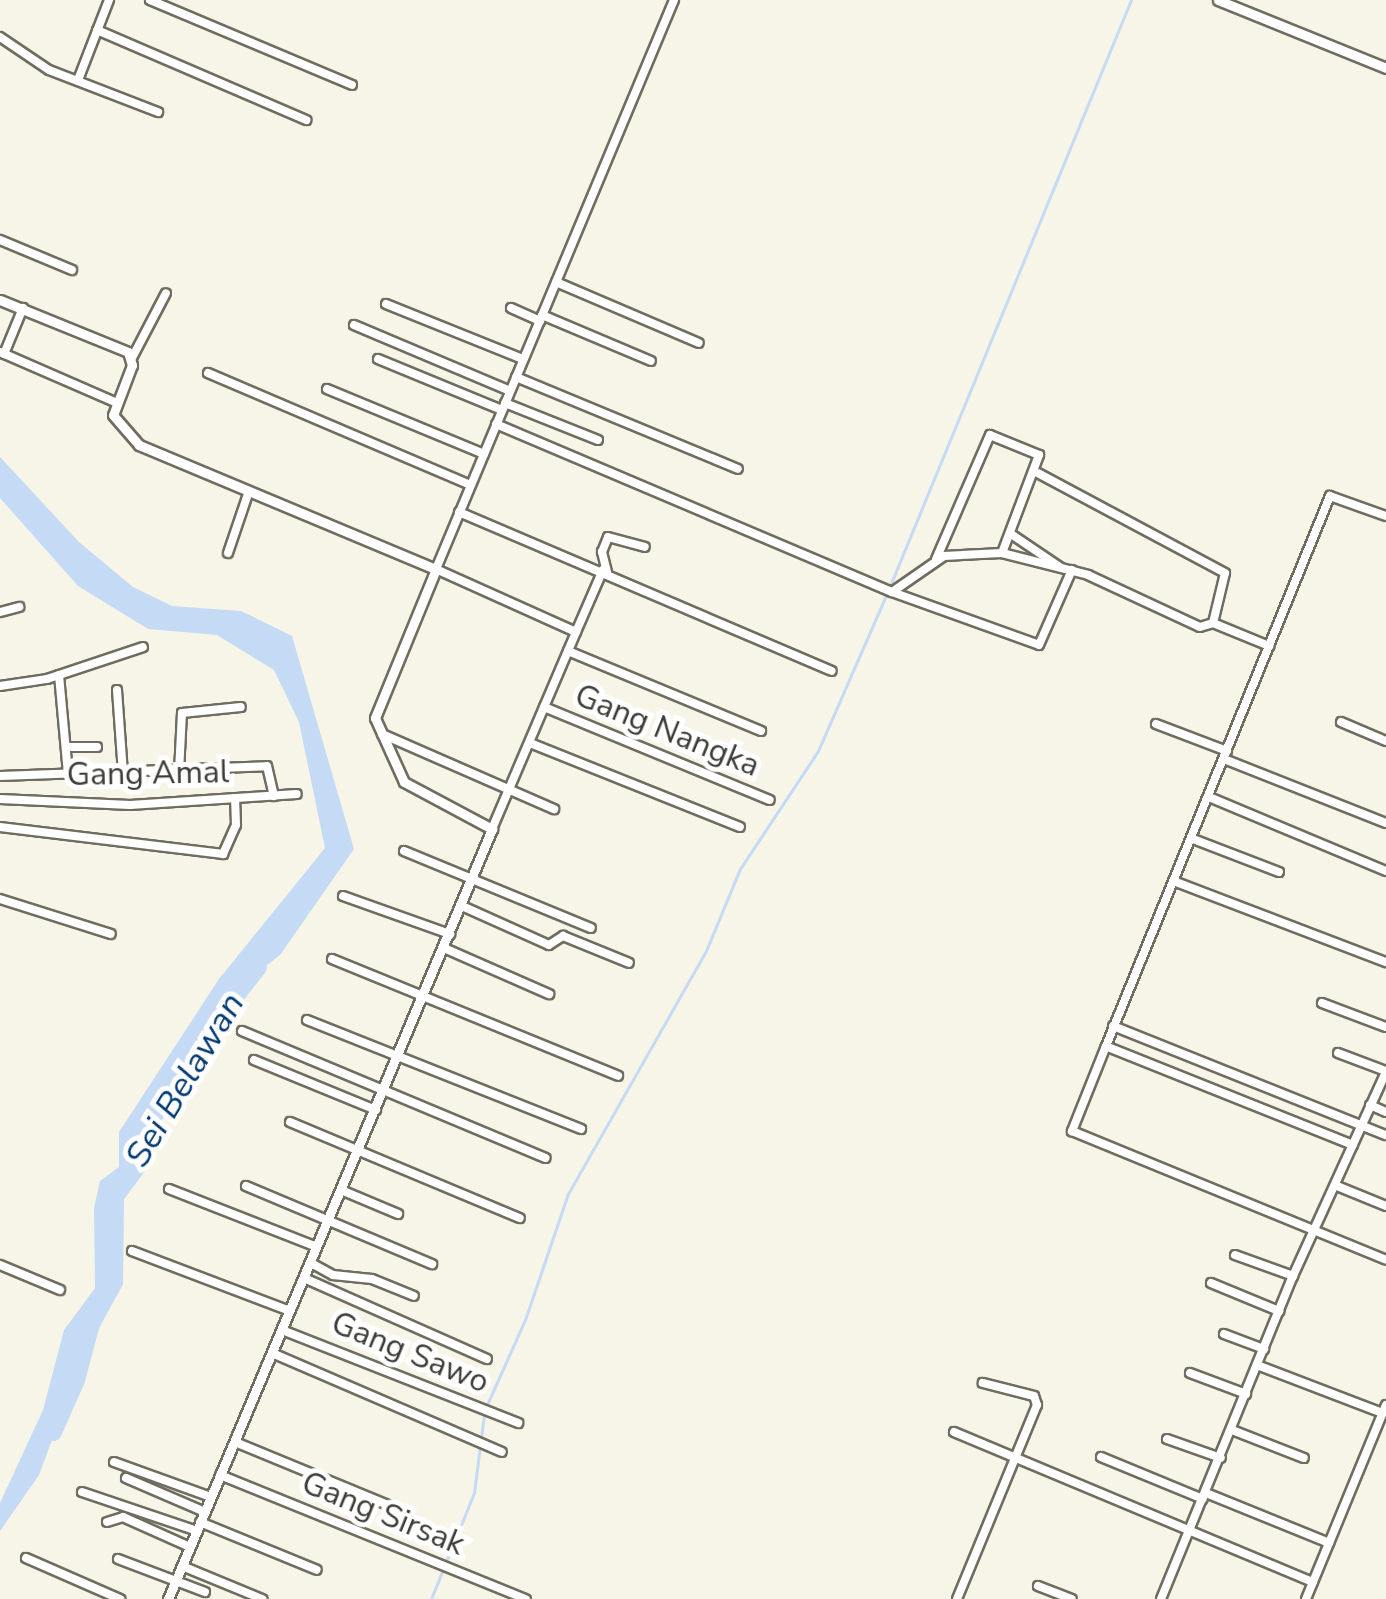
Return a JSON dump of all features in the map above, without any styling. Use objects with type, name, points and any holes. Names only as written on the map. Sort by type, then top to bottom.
[{"type":"street","points":[[78,80],[109,0]]},
{"type":"street","points":[[150,0],[352,85]]},
{"type":"street","points":[[492,829],[404,782],[374,708],[674,0]]},
{"type":"street","points":[[1218,0],[1386,68]]},
{"type":"street","points":[[96,30],[306,120]]},
{"type":"street","points":[[0,37],[38,64],[158,112]]},
{"type":"street","points":[[0,240],[72,270]]},
{"type":"street","points":[[556,282],[698,342]]},
{"type":"street","points":[[166,293],[132,358],[115,402],[115,424],[127,437],[248,494],[436,568],[576,632]]},
{"type":"street","points":[[0,300],[132,358]]},
{"type":"street","points":[[386,304],[524,360]]},
{"type":"street","points":[[23,308],[2,353],[115,402]]},
{"type":"street","points":[[511,308],[651,361]]},
{"type":"street","points":[[354,325],[510,391]]},
{"type":"street","points":[[378,359],[598,440]]},
{"type":"street","points":[[208,373],[470,486]]},
{"type":"street","points":[[516,377],[738,469]]},
{"type":"street","points":[[326,389],[484,454]]},
{"type":"street","points":[[496,424],[879,587],[1039,646],[1072,570]]},
{"type":"street","points":[[936,560],[990,435],[1039,455],[1038,472],[1002,553]]},
{"type":"street","points":[[1038,472],[1225,572],[1213,623]]},
{"type":"street","points":[[228,553],[248,494]]},
{"type":"street","points":[[1386,516],[1330,496],[1072,1131],[1316,1235],[1386,1260]]},
{"type":"street","points":[[459,512],[832,670]]},
{"type":"street","points":[[1011,534],[1060,567]]},
{"type":"street","points":[[168,1599],[474,880],[492,829],[605,571],[602,552],[608,538],[645,547]]},
{"type":"street","points":[[890,591],[936,560],[961,552],[1002,553],[1072,570],[1200,626],[1213,623],[1270,646]]},
{"type":"street","points":[[0,612],[20,607]]},
{"type":"street","points":[[0,686],[59,675],[143,647]]},
{"type":"street","points":[[568,651],[761,731]]},
{"type":"street","points":[[59,675],[68,774]]},
{"type":"street","points":[[117,690],[123,774]]},
{"type":"street","points":[[179,772],[182,714],[242,707]]},
{"type":"street","name":"Gang Nangka","points":[[544,707],[770,800]]},
{"type":"street","points":[[1341,722],[1386,740]]},
{"type":"street","points":[[1156,724],[1386,823]]},
{"type":"street","points":[[382,734],[554,809]]},
{"type":"street","points":[[530,743],[740,827]]},
{"type":"street","points":[[66,747],[97,746]]},
{"type":"street","points":[[0,776],[267,766],[274,796]]},
{"type":"street","name":"Gang Amal","points":[[0,799],[130,805],[296,794]]},
{"type":"street","points":[[1209,797],[1386,871]]},
{"type":"street","points":[[0,828],[223,854],[236,825],[235,798]]},
{"type":"street","points":[[1193,839],[1279,872]]},
{"type":"street","points":[[404,852],[591,928]]},
{"type":"street","points":[[1176,882],[1386,962]]},
{"type":"street","points":[[344,896],[450,934]]},
{"type":"street","points":[[0,899],[111,934]]},
{"type":"street","points":[[462,906],[549,945],[563,936],[629,963]]},
{"type":"street","points":[[444,948],[550,994]]},
{"type":"street","points":[[332,959],[618,1076]]},
{"type":"street","points":[[1322,1003],[1386,1027]]},
{"type":"street","points":[[307,1020],[581,1129]]},
{"type":"street","points":[[1113,1026],[1386,1136]]},
{"type":"street","points":[[242,1031],[385,1087],[546,1158]]},
{"type":"street","points":[[1106,1046],[1353,1144]]},
{"type":"street","points":[[1161,1599],[1292,1276],[1316,1235],[1386,1071],[1338,1054]]},
{"type":"street","points":[[254,1060],[376,1110]]},
{"type":"street","points":[[1370,1105],[1386,1112]]},
{"type":"street","points":[[290,1122],[520,1218]]},
{"type":"street","points":[[246,1186],[432,1264]]},
{"type":"street","points":[[1337,1186],[1386,1206]]},
{"type":"street","points":[[169,1190],[318,1247]]},
{"type":"street","points":[[342,1190],[398,1214]]},
{"type":"street","points":[[132,1252],[290,1310]]},
{"type":"street","points":[[1235,1255],[1292,1276]]},
{"type":"street","points":[[311,1263],[333,1275],[372,1279],[414,1296]]},
{"type":"street","points":[[0,1265],[60,1290]]},
{"type":"street","points":[[304,1278],[487,1359]]},
{"type":"street","points":[[1211,1283],[1279,1311]]},
{"type":"street","name":"Gang Sawo","points":[[282,1330],[518,1423]]},
{"type":"street","points":[[1224,1334],[1264,1349]]},
{"type":"street","points":[[272,1353],[502,1452]]},
{"type":"street","points":[[1257,1365],[1384,1409],[1306,1599]]},
{"type":"street","points":[[1190,1374],[1246,1394]]},
{"type":"street","points":[[957,1599],[1037,1400],[983,1383]]},
{"type":"street","points":[[1232,1430],[1304,1458]]},
{"type":"street","points":[[954,1432],[1313,1582]]},
{"type":"street","points":[[1166,1439],[1220,1458]]},
{"type":"street","points":[[234,1442],[390,1506]]},
{"type":"street","points":[[1100,1458],[1329,1543]]},
{"type":"street","points":[[114,1462],[211,1497]]},
{"type":"street","name":"Gang Sirsak","points":[[220,1475],[526,1599]]},
{"type":"street","points":[[126,1478],[201,1522],[316,1570]]},
{"type":"street","points":[[82,1492],[201,1522]]},
{"type":"street","points":[[108,1522],[123,1517],[190,1546]]},
{"type":"street","points":[[26,1558],[120,1599]]},
{"type":"street","points":[[118,1559],[205,1592]]},
{"type":"street","points":[[182,1566],[262,1599]]},
{"type":"street","points":[[1038,1586],[1072,1599]]},
{"type":"water","name":"Sei Belawan","points":[[0,457],[79,542],[133,587],[172,606],[241,611],[292,636],[354,849],[280,955],[230,994],[199,1066],[115,1188],[107,1291],[39,1475],[0,1531],[0,1503],[43,1410],[64,1330],[95,1288],[94,1208],[100,1181],[119,1167],[119,1132],[219,979],[325,848],[299,722],[274,670],[217,635],[148,629],[78,586],[0,498]]},
{"type":"waterway","points":[[890,586],[1131,0]]},
{"type":"waterway","points":[[486,1407],[525,1320],[568,1194],[706,951],[740,869],[818,751],[887,593]]},
{"type":"waterway","name":"Sei Belawan","points":[[219,1017],[258,967]]},
{"type":"waterway","name":"Sei Belawan","points":[[53,1432],[76,1380],[91,1324],[114,1282],[115,1196],[138,1166],[152,1122]]},
{"type":"waterway","points":[[431,1599],[474,1493],[484,1415]]}]
